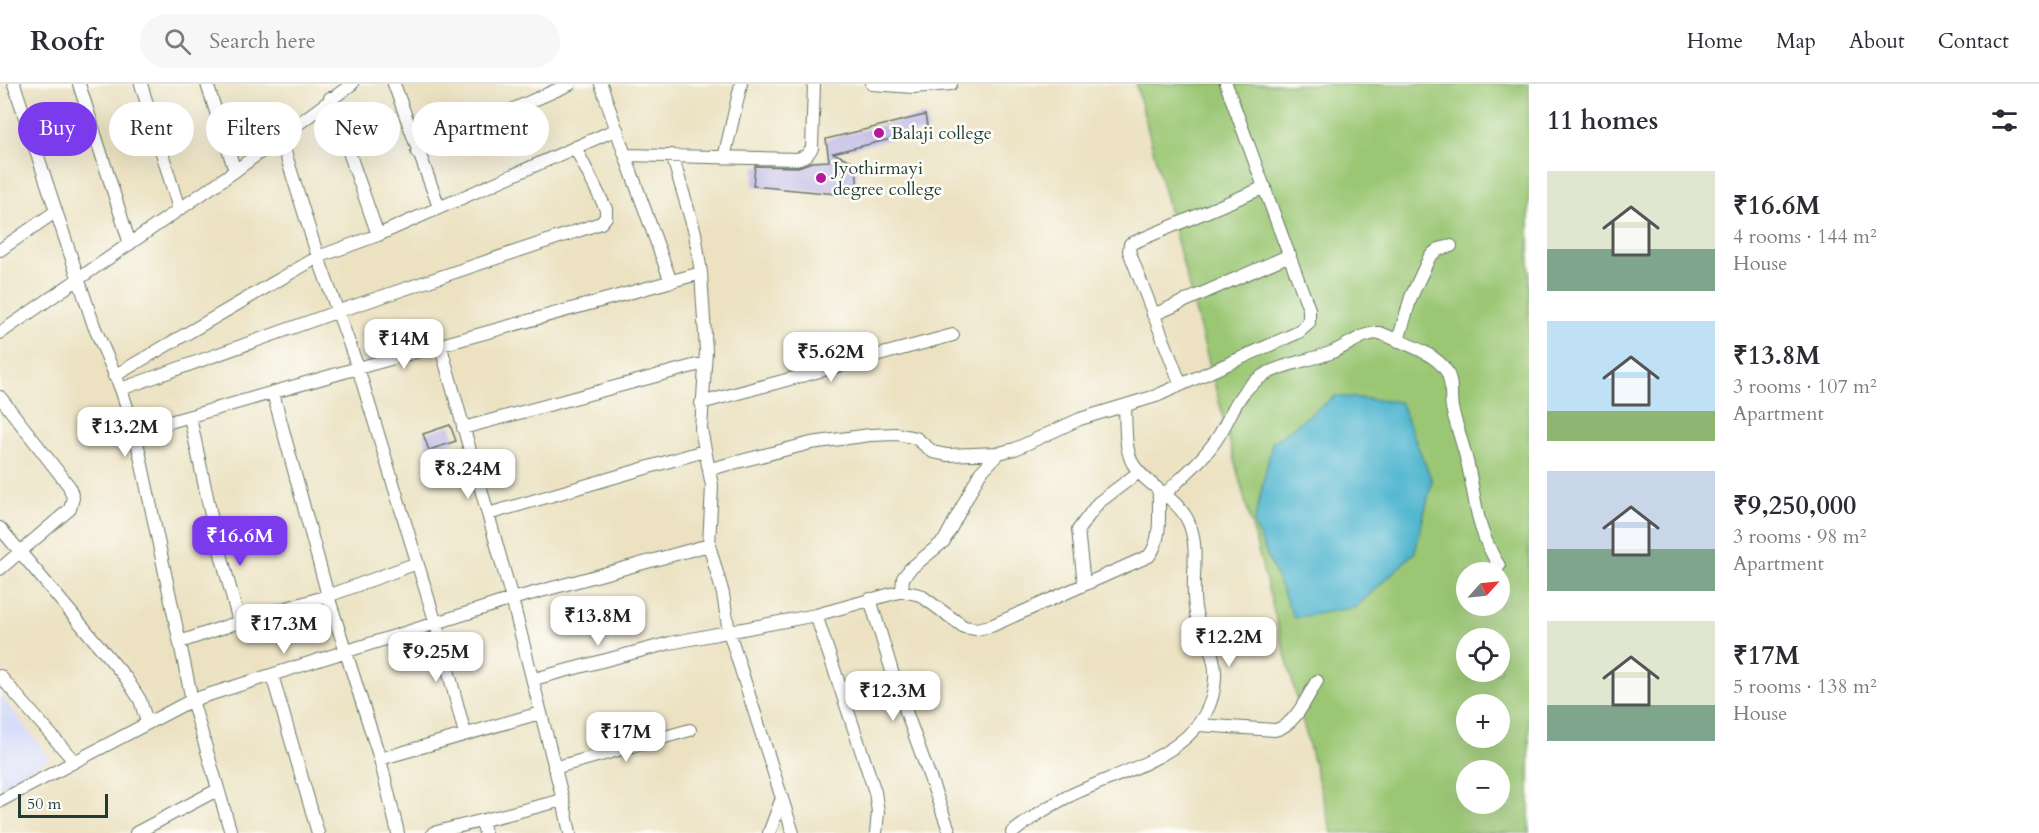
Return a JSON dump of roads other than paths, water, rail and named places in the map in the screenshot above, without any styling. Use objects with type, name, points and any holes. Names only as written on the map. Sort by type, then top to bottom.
[{"type":"street","points":[[14,84],[77,280],[121,390],[135,432],[192,700],[231,833]]},
{"type":"street","points":[[79,84],[130,244]]},
{"type":"street","points":[[141,84],[179,209]]},
{"type":"street","points":[[207,84],[235,171]]},
{"type":"street","points":[[302,119],[352,84]]},
{"type":"street","points":[[394,84],[412,137]]},
{"type":"street","points":[[530,102],[570,84]]},
{"type":"street","points":[[601,84],[670,282]]},
{"type":"street","points":[[724,158],[741,84]]},
{"type":"street","points":[[625,155],[798,159],[807,155],[812,148],[814,84]]},
{"type":"street","points":[[872,84],[913,87],[951,84]]},
{"type":"street","points":[[710,469],[811,442],[870,435],[897,434],[916,438],[933,452],[947,455],[999,453],[1033,442],[1080,419],[1156,396],[1299,332],[1309,323],[1309,309],[1226,84]]},
{"type":"street","points":[[330,98],[378,235]]},
{"type":"street","points":[[114,376],[318,257],[378,235],[616,129]]},
{"type":"street","points":[[121,390],[339,311],[601,223],[606,217],[606,209],[575,147]]},
{"type":"street","points":[[672,155],[693,225],[701,273],[706,351],[701,429],[704,451],[710,469],[709,545],[723,594],[729,632],[793,833]]},
{"type":"street","points":[[0,333],[254,156]]},
{"type":"street","points":[[285,156],[318,257],[358,368],[436,624],[465,734]]},
{"type":"street","points":[[419,156],[439,207]]},
{"type":"street","points":[[1181,385],[1129,251],[1130,244],[1264,187]]},
{"type":"street","points":[[1,244],[55,212]]},
{"type":"street","points":[[1398,341],[1411,297],[1430,256],[1440,249],[1451,246]]},
{"type":"street","points":[[1153,315],[1290,255]]},
{"type":"street","points":[[135,432],[440,344],[701,273]]},
{"type":"street","points":[[534,680],[670,643],[816,615],[902,591],[920,595],[964,627],[976,629],[1010,619],[1149,556],[1156,548],[1161,492],[1205,455],[1219,436],[1234,402],[1250,385],[1288,364],[1335,351],[1370,332],[1380,333],[1434,358],[1447,371],[1451,383],[1451,401],[1469,472],[1474,509],[1482,533],[1497,562]]},
{"type":"street","points":[[701,403],[953,334]]},
{"type":"street","points":[[440,344],[534,680],[570,833]]},
{"type":"street","points":[[463,428],[704,363]]},
{"type":"street","points":[[273,393],[328,596],[348,652],[380,759],[398,833]]},
{"type":"street","points":[[0,397],[69,486],[73,498],[69,509],[0,568]]},
{"type":"street","points":[[1012,833],[1065,798],[1149,762],[1179,744],[1198,725],[1211,701],[1216,677],[1212,655],[1196,613],[1193,583],[1195,545],[1188,521],[1139,472],[1128,451],[1125,406]]},
{"type":"street","points":[[190,417],[212,520],[239,622]]},
{"type":"street","points":[[488,514],[704,451]]},
{"type":"street","points":[[902,591],[903,578],[910,568],[944,541],[980,473],[999,453]]},
{"type":"street","points":[[1083,584],[1078,530],[1098,503],[1139,472]]},
{"type":"street","points":[[0,528],[126,678],[140,700],[147,722]]},
{"type":"street","points":[[0,801],[192,700],[512,600],[709,545]]},
{"type":"street","points":[[180,642],[328,596],[417,563]]},
{"type":"street","points":[[870,600],[902,704],[950,833]]},
{"type":"street","points":[[816,615],[875,792],[878,812],[876,833]]},
{"type":"street","points":[[272,675],[318,833]]},
{"type":"street","points":[[0,676],[74,761]]},
{"type":"street","points":[[1198,725],[1282,729],[1294,718],[1317,681]]},
{"type":"street","points":[[380,759],[540,713]]},
{"type":"street","points":[[554,768],[690,729]]},
{"type":"street","points":[[136,833],[217,790]]},
{"type":"street","points":[[769,833],[782,798]]},
{"type":"street","points":[[433,833],[484,827],[562,800]]},
{"type":"water","points":[[1335,396],[1400,402],[1432,481],[1415,552],[1356,607],[1294,618],[1254,524],[1272,443]]},
{"type":"place","name":"Balaji college","points":[[879,133]]},
{"type":"place","name":"Jyothirmayi degree college","points":[[821,178]]}]
